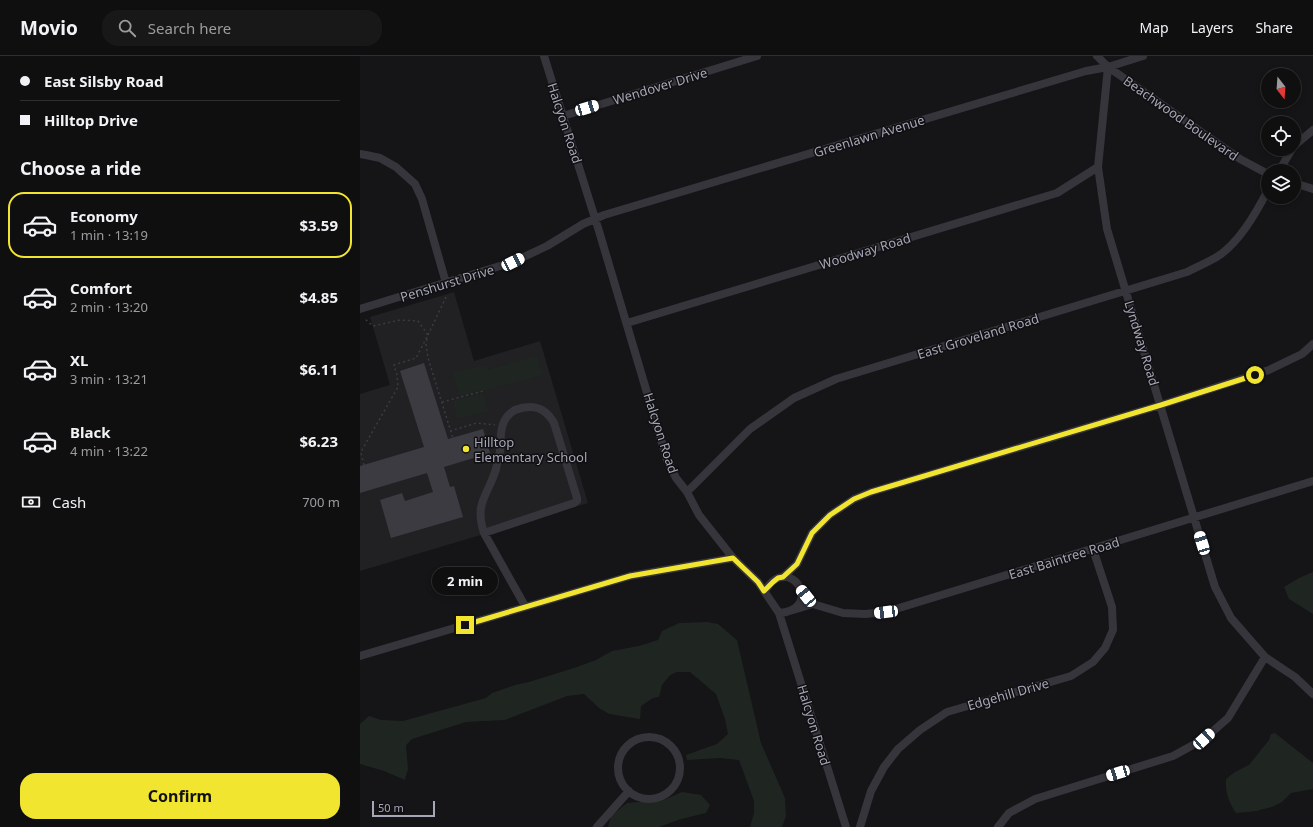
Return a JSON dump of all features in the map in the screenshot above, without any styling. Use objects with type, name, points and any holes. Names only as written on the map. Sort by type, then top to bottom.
[{"type":"street","name":"Halcyon Road","points":[[544,56],[627,323],[667,460],[676,478],[687,492],[699,515],[733,558],[758,582],[779,613],[846,827]]},
{"type":"street","name":"Wendover Drive","points":[[563,116],[757,56]]},
{"type":"street","name":"Beachwood Boulevard","points":[[1097,56],[1108,67],[1240,159],[1261,170]]},
{"type":"street","name":"Greenlawn Avenue","points":[[595,219],[604,215],[1086,71],[1108,67],[1143,56]]},
{"type":"street","name":"Lyndway Road","points":[[1108,67],[1098,167],[1107,229],[1215,586],[1231,618],[1265,657],[1295,677],[1313,694]]},
{"type":"street","points":[[1301,140],[1313,130]]},
{"type":"street","points":[[360,154],[380,158],[396,167],[415,184],[422,199],[446,283]]},
{"type":"street","name":"Woodway Road","points":[[627,323],[1057,193],[1098,167]]},
{"type":"street","points":[[1301,185],[1313,189]]},
{"type":"street","name":"East Groveland Road","points":[[687,492],[750,429],[794,398],[836,379],[1187,272],[1216,257],[1236,240],[1255,215],[1261,203]]},
{"type":"street","name":"Penshurst Drive","points":[[360,309],[513,262],[547,246],[583,224],[595,219]]},
{"type":"street","points":[[764,591],[797,564],[812,533],[830,515],[854,499],[871,492],[1161,405],[1269,370],[1302,354],[1313,344]]},
{"type":"street","points":[[484,533],[574,504],[577,499],[554,423],[546,413],[534,407],[523,407],[510,413],[505,418],[502,425],[500,452],[495,471],[480,508],[481,525],[484,533],[525,606]]},
{"type":"street","name":"East Baintree Road","points":[[813,604],[843,613],[865,614],[886,612],[1313,481]]},
{"type":"street","name":"Edgehill Drive","points":[[860,827],[871,791],[884,767],[898,749],[920,730],[947,712],[1071,676],[1093,662],[1105,648],[1113,630],[1112,607],[1093,549]]},
{"type":"street","points":[[360,656],[630,576],[733,558]]},
{"type":"street","points":[[793,610],[801,601],[802,595],[797,564]]},
{"type":"street","points":[[779,613],[788,612],[813,604],[795,580],[783,577]]},
{"type":"street","points":[[998,827],[1009,813],[1035,799],[1173,756],[1204,739],[1228,718],[1265,657]]},
{"type":"street","points":[[645,737],[660,739],[671,746],[679,760],[680,769],[673,787],[667,793],[658,797],[648,798],[638,796],[629,791],[621,779],[618,766],[625,749],[634,741],[645,737]]},
{"type":"street","points":[[597,827],[629,791]]},
{"type":"path","points":[[364,465],[361,453],[363,448],[398,387],[394,365],[416,358],[447,295]]},
{"type":"path","points":[[365,319],[373,326],[400,320],[418,321],[428,335],[426,344],[428,358],[455,445]]},
{"type":"path","points":[[442,402],[482,391]]},
{"type":"path","points":[[450,431],[477,423],[502,425]]},
{"type":"shaded area","name":"Hilltop Elementary School","points":[[454,292],[474,361],[540,341],[588,503],[360,571],[360,394],[390,385],[370,317]]},
{"type":"shaded area","points":[[537,356],[543,375],[493,388],[492,387],[483,393],[482,390],[460,396],[453,374],[455,372],[484,366],[488,370]]},
{"type":"shaded area","points":[[483,393],[488,411],[457,419],[453,401]]},
{"type":"shaded area","points":[[1313,572],[1313,614],[1289,599],[1284,587]]},
{"type":"shaded area","points":[[707,622],[718,624],[737,640],[761,743],[785,798],[786,816],[782,827],[750,827],[754,813],[754,801],[739,760],[720,758],[687,760],[686,755],[717,744],[728,734],[725,719],[716,694],[690,672],[677,672],[670,675],[662,685],[659,697],[653,698],[641,706],[640,719],[609,714],[599,708],[584,694],[567,696],[505,720],[466,722],[412,739],[406,745],[408,769],[405,780],[384,771],[360,764],[360,724],[369,716],[381,720],[403,721],[486,698],[492,693],[515,685],[529,682],[596,660],[612,651],[639,646],[658,640],[662,631],[679,623]]},
{"type":"shaded area","points":[[1275,733],[1313,763],[1313,789],[1291,793],[1282,802],[1272,807],[1256,811],[1236,813],[1228,797],[1226,779],[1235,772],[1249,765],[1269,740],[1271,734]]},
{"type":"shaded area","points":[[682,792],[701,795],[710,805],[706,813],[681,819],[659,827],[608,827],[611,816],[627,803],[664,800]]},
{"type":"building","points":[[424,363],[448,439],[483,429],[490,453],[444,467],[450,487],[454,486],[463,517],[391,538],[380,500],[402,493],[405,501],[433,492],[427,473],[360,493],[360,466],[424,447],[400,371]]},
{"type":"place","name":"Hilltop Elementary School","points":[[466,449]]},
{"type":"route","points":[[465,625],[630,576],[733,558],[758,582],[764,591],[778,578],[783,577],[791,571],[797,564],[812,533],[830,515],[854,499],[871,492],[1161,405],[1255,375]]}]
